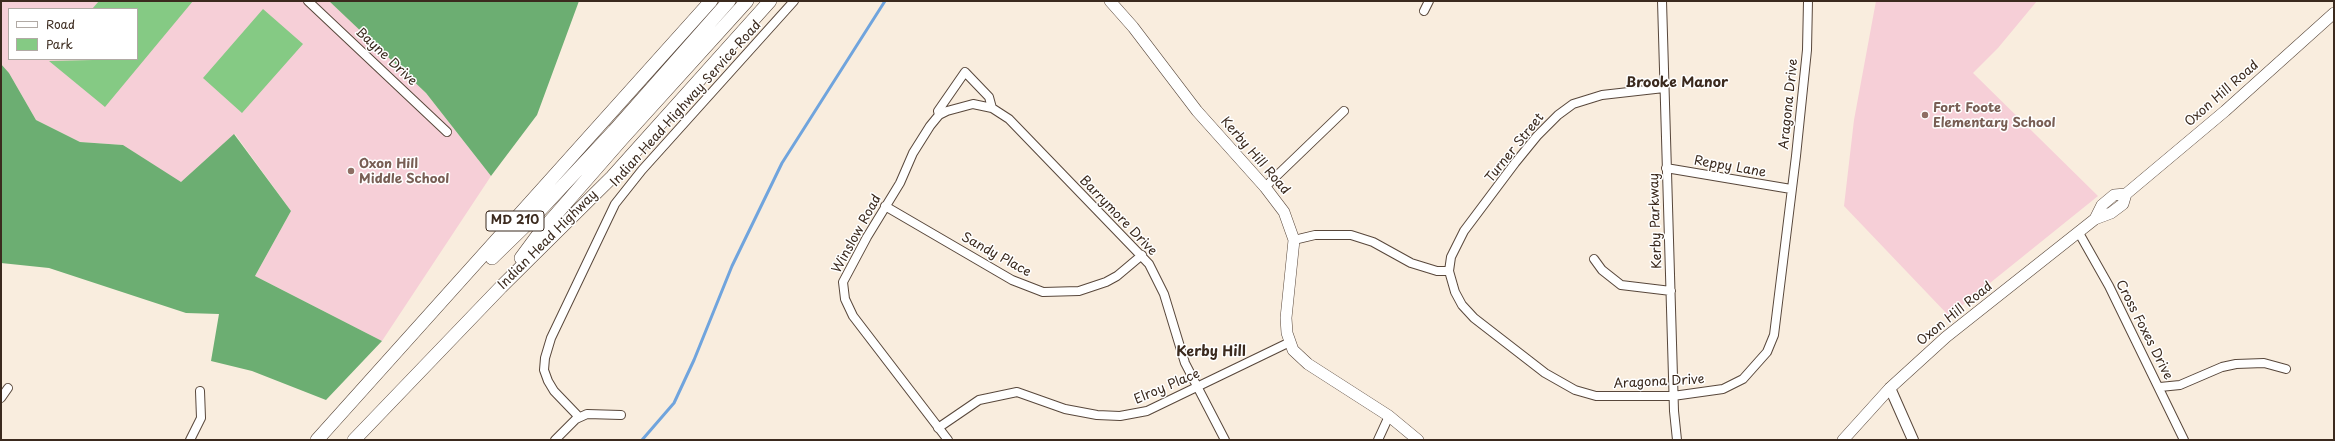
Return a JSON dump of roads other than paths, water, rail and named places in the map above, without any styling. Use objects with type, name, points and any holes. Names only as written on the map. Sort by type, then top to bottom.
[{"type":"highway","name":"MD 210","points":[[317,440],[412,336],[711,1]]},
{"type":"highway","points":[[412,336],[528,223],[614,131],[729,1]]},
{"type":"highway","points":[[500,287],[538,235],[747,1]]},
{"type":"highway","name":"Indian Head Highway","points":[[354,440],[500,287],[612,177],[770,1]]},
{"type":"main road","name":"Kerby Hill Road","points":[[1110,1],[1133,27],[1196,110],[1266,187],[1284,212],[1294,240],[1286,318],[1287,333],[1293,350],[1308,364],[1390,416],[1418,440]]},
{"type":"main road","name":"Oxon Hill Road","points":[[1843,440],[1890,388],[1946,337],[2095,219],[2112,213],[2122,204],[2126,194],[2224,111],[2334,12]]},
{"type":"street","name":"Bayne Drive","points":[[308,1],[447,132]]},
{"type":"street","name":"Indian Head Highway Service Road","points":[[579,417],[554,391],[548,381],[544,370],[545,358],[550,338],[615,204],[642,170],[794,1]]},
{"type":"street","points":[[1424,10],[1428,1]]},
{"type":"street","name":"Kerby Parkway","points":[[1662,1],[1666,168],[1674,396],[1677,440]]},
{"type":"street","name":"Aragona Drive","points":[[1449,271],[1457,298],[1468,313],[1557,381],[1576,390],[1596,396],[1674,396],[1731,387],[1749,374],[1766,352],[1774,335],[1806,50],[1808,1]]},
{"type":"street","name":"Barrymore Drive","points":[[965,72],[989,97],[992,108]]},
{"type":"street","name":"Winslow Road","points":[[948,440],[853,316],[844,295],[843,282],[885,206],[900,183],[913,153],[939,115],[938,111],[965,72]]},
{"type":"street","name":"Turner Street","points":[[1449,271],[1451,257],[1464,231],[1515,163],[1537,136],[1558,115],[1573,104],[1602,95],[1664,88]]},
{"type":"street","name":"Barrymore Drive","points":[[939,115],[952,108],[982,104],[992,108],[1009,119],[1024,133],[1101,217],[1142,255],[1158,278],[1181,351],[1198,388]]},
{"type":"street","points":[[1266,187],[1344,111]]},
{"type":"street","name":"Reppy Lane","points":[[1666,168],[1791,189]]},
{"type":"street","name":"Sandy Place","points":[[885,206],[1012,280],[1043,292],[1079,291],[1106,282],[1118,276],[1142,255]]},
{"type":"street","name":"Cross Foxes Drive","points":[[2079,233],[2109,286],[2160,387],[2184,440]]},
{"type":"street","points":[[1294,240],[1315,235],[1350,235],[1373,242],[1411,263],[1437,271],[1449,271]]},
{"type":"street","points":[[1594,259],[1602,270],[1621,285],[1671,291]]},
{"type":"street","name":"Elroy Place","points":[[938,428],[973,403],[1003,394],[1017,392],[1066,409],[1101,416],[1120,416],[1147,411],[1198,388],[1290,342]]},
{"type":"street","points":[[2160,387],[2180,385],[2222,367],[2241,364],[2264,363],[2286,369]]},
{"type":"street","points":[[1,398],[8,388]]},
{"type":"street","points":[[1198,388],[1225,440]]},
{"type":"street","points":[[1890,388],[1913,440]]},
{"type":"street","points":[[190,440],[201,418],[202,407],[200,391]]},
{"type":"street","points":[[555,440],[579,417],[587,414],[621,415]]},
{"type":"street","points":[[1378,440],[1390,416]]},
{"type":"waterway","points":[[642,440],[674,403],[694,360],[732,266],[782,163],[885,1]]},
{"type":"place","name":"Fort Foote Elementary School","points":[[1925,115]]},
{"type":"place","name":"Oxon Hill Middle School","points":[[351,171]]},
{"type":"district","name":"Brooke Manor","points":[[1677,83]]},
{"type":"district","name":"Kerby Hill","points":[[1211,352]]}]
